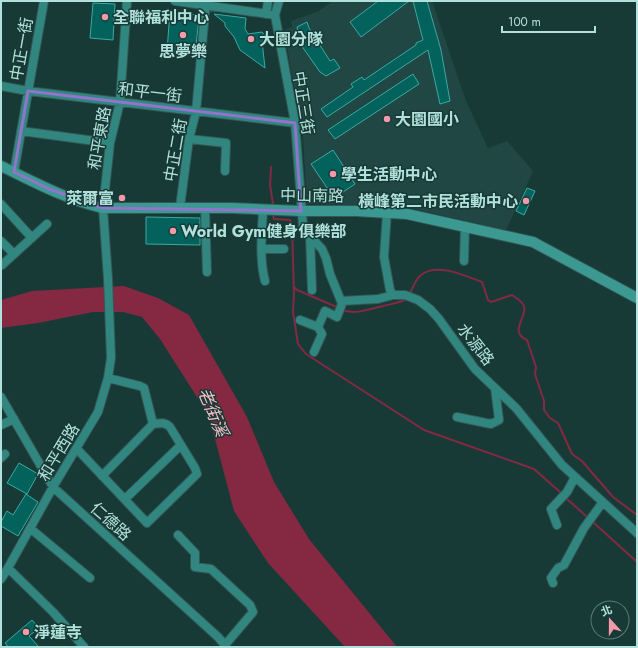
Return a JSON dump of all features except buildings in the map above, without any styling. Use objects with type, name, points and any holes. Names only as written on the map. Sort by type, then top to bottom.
[{"type":"main road","name":"中山南路","points":[[1,166],[62,195],[85,204],[103,208],[180,207],[387,212],[407,214],[465,226],[533,242],[637,298]]},
{"type":"street","name":"中正一街","points":[[14,172],[44,1]]},
{"type":"street","name":"和平東路","points":[[103,208],[110,143],[120,102],[127,1]]},
{"type":"street","points":[[175,1],[206,3],[275,15]]},
{"type":"street","points":[[266,14],[268,1]]},
{"type":"street","name":"中正三街","points":[[279,1],[275,15],[295,123],[301,211]]},
{"type":"street","name":"中正二街","points":[[180,207],[189,139],[196,112],[206,3]]},
{"type":"street","name":"和平一街","points":[[1,86],[28,91],[295,123]]},
{"type":"street","points":[[21,131],[110,143]]},
{"type":"street","points":[[189,139],[226,143],[225,171]]},
{"type":"street","points":[[1,204],[32,238]]},
{"type":"street","name":"和平西路","points":[[2,576],[31,529],[53,487],[98,412],[108,378],[110,330],[103,208]]},
{"type":"street","points":[[205,208],[207,272]]},
{"type":"street","points":[[263,209],[262,249],[265,281]]},
{"type":"street","points":[[301,211],[303,226],[306,232],[322,249],[333,282],[343,303],[337,316],[325,312],[314,352]]},
{"type":"street","points":[[387,212],[384,257],[390,290],[393,295]]},
{"type":"street","points":[[2,265],[47,224]]},
{"type":"street","points":[[464,261],[465,226]]},
{"type":"street","points":[[310,236],[312,290]]},
{"type":"street","points":[[1,241],[14,254]]},
{"type":"street","points":[[262,249],[284,249]]},
{"type":"street","name":"水源路","points":[[343,303],[378,299],[393,295],[405,295],[412,297],[430,309],[475,369],[516,408],[562,465],[637,532]]},
{"type":"street","points":[[300,320],[320,330]]},
{"type":"street","points":[[108,378],[144,388],[153,424]]},
{"type":"street","points":[[457,417],[491,424],[498,420],[495,388]]},
{"type":"street","name":"仁德路","points":[[1,397],[53,487],[218,637],[224,646]]},
{"type":"street","points":[[1,424],[14,419]]},
{"type":"street","points":[[77,449],[102,476],[147,523],[197,474],[195,468],[170,427],[167,424],[161,423],[153,424],[102,476]]},
{"type":"street","points":[[125,500],[181,445]]},
{"type":"street","points":[[557,525],[551,509],[567,492],[575,477]]},
{"type":"street","points":[[553,584],[551,578],[558,568],[564,564],[584,528],[603,502]]},
{"type":"street","points":[[31,529],[90,578]]},
{"type":"street","points":[[178,535],[195,553],[195,567],[211,569],[250,605],[253,612],[224,646]]},
{"type":"street","points":[[8,568],[54,612],[84,647]]},
{"type":"highlighted area","points":[[28,91],[295,123],[301,211],[103,208],[49,189],[14,172]]},
{"type":"shaded area","name":"大園國小","points":[[333,1],[432,1],[466,101],[488,148],[507,141],[533,171],[506,230],[401,206],[307,204],[303,136],[284,30],[292,27],[291,21],[317,12]]},
{"type":"water","name":"老街溪","points":[[124,286],[158,298],[189,315],[247,417],[274,482],[309,539],[397,647],[345,647],[268,563],[234,511],[209,416],[160,339],[142,317],[123,312],[93,312],[38,323],[1,328],[1,300],[32,291]]},
{"type":"waterway","points":[[271,167],[270,185],[273,204]]},
{"type":"waterway","points":[[273,215],[274,219],[290,220],[292,227],[294,293],[293,312],[298,344],[306,354],[424,430],[534,469],[560,492]]},
{"type":"waterway","points":[[411,291],[416,280],[427,271],[443,270],[451,271],[482,282],[488,300],[491,302],[512,295],[520,301],[524,306],[524,310],[519,333],[527,340],[536,367],[535,374],[544,401],[544,410],[550,418],[558,423],[572,454],[582,461],[613,497],[637,515]]},
{"type":"waterway","points":[[294,287],[297,290],[339,308]]},
{"type":"waterway","points":[[343,310],[353,312],[363,311],[407,299]]},
{"type":"waterway","points":[[567,499],[586,516]]},
{"type":"waterway","points":[[594,523],[637,562]]},
{"type":"place","name":"全聯福利中心","points":[[105,17]]},
{"type":"place","name":"思夢樂","points":[[183,35]]},
{"type":"place","name":"大園分隊","points":[[251,39]]},
{"type":"place","name":"大園國小","points":[[387,119]]},
{"type":"place","name":"學生活動中心","points":[[333,174]]},
{"type":"place","name":"萊爾富","points":[[122,198]]},
{"type":"place","name":"橫峰第二市民活動中心","points":[[526,201]]},
{"type":"place","name":"World Gym健身俱樂部","points":[[173,231]]},
{"type":"place","name":"淨蓮寺","points":[[26,632]]}]
